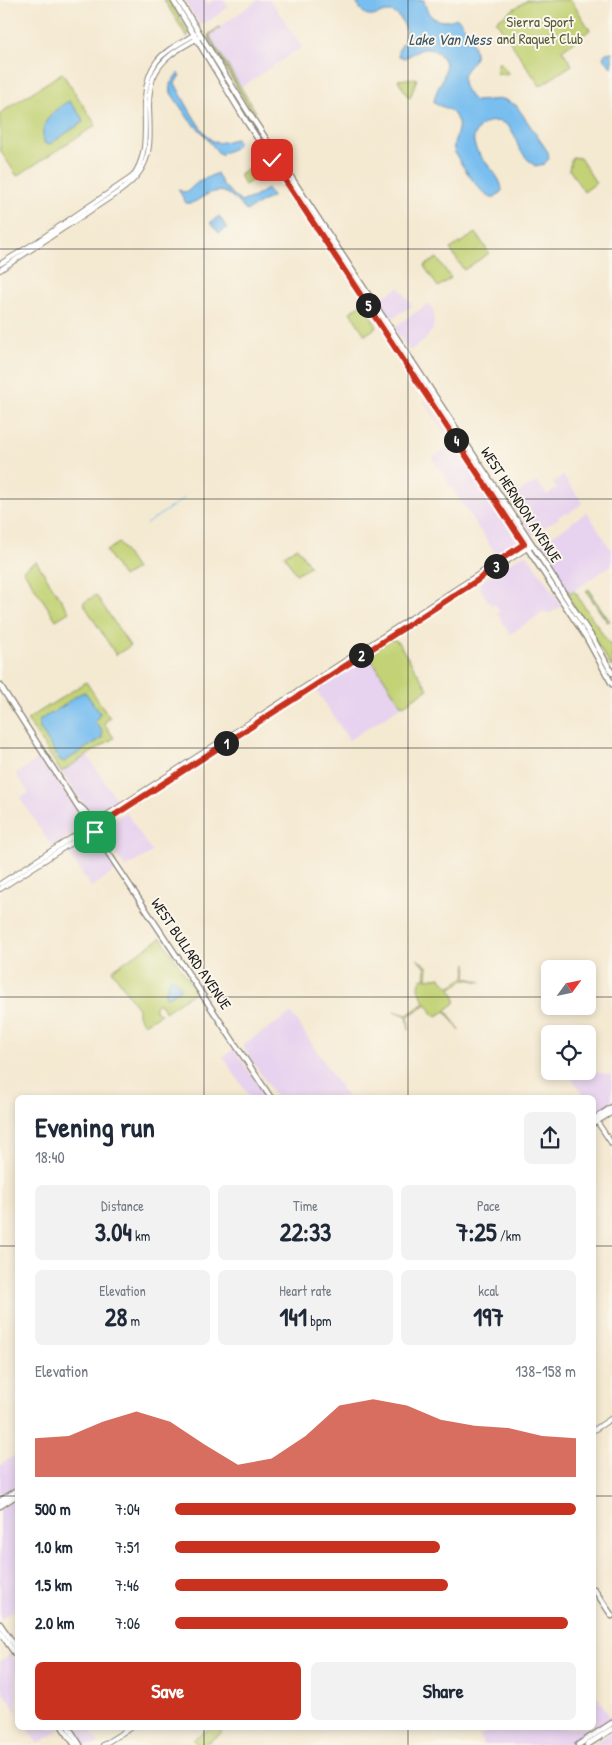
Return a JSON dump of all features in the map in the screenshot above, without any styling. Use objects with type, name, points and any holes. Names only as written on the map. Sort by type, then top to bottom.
[{"type":"main road","name":"WEST HERNDON AVENUE","points":[[173,0],[198,35],[531,543],[612,673]]},
{"type":"main road","name":"WEST HERNDON AVENUE","points":[[179,0],[246,120],[591,645],[612,684]]},
{"type":"main road","points":[[0,264],[38,241],[132,177],[140,164],[145,150],[147,84],[152,71],[161,57],[198,35]]},
{"type":"main road","points":[[0,270],[120,192],[137,177],[144,167],[148,154],[151,84],[158,68],[174,52],[198,35]]},
{"type":"main road","points":[[147,84],[149,105]]},
{"type":"main road","points":[[0,884],[464,589],[492,565],[531,543]]},
{"type":"main road","points":[[0,889],[92,827],[480,575],[490,572],[526,546]]},
{"type":"main road","points":[[490,572],[503,558]]},
{"type":"main road","name":"WEST BULLARD AVENUE","points":[[0,685],[269,1095]]},
{"type":"main road","points":[[14,880],[42,860],[44,856]]},
{"type":"main road","points":[[596,1119],[612,1107]]},
{"type":"main road","points":[[596,1120],[612,1112]]},
{"type":"main road","points":[[596,1121],[612,1144]]},
{"type":"main road","points":[[596,1429],[612,1418]]},
{"type":"main road","points":[[0,1501],[15,1494]]},
{"type":"main road","points":[[0,1506],[15,1495]]},
{"type":"main road","points":[[596,1591],[612,1616]]},
{"type":"main road","points":[[0,1624],[15,1646]]},
{"type":"main road","points":[[0,1632],[15,1654]]},
{"type":"main road","points":[[587,1745],[612,1725]]},
{"type":"main road","points":[[578,1745],[612,1725]]},
{"type":"main road","points":[[65,1730],[75,1745]]},
{"type":"main road","points":[[70,1730],[80,1745]]},
{"type":"main road","points":[[103,1745],[127,1730]]},
{"type":"shaded area","points":[[184,0],[205,0],[208,4],[214,0],[225,0],[228,7],[200,25]]},
{"type":"shaded area","points":[[258,0],[270,0],[302,47],[240,88],[208,35]]},
{"type":"shaded area","points":[[399,287],[412,306],[391,319],[378,300]]},
{"type":"shaded area","points":[[428,304],[432,307],[434,315],[433,329],[425,340],[409,351],[395,329],[396,326]]},
{"type":"shaded area","points":[[426,400],[518,542],[518,545],[503,554],[497,556],[432,458],[449,447],[451,442],[424,401]]},
{"type":"shaded area","points":[[563,476],[583,503],[567,514],[564,513],[559,516],[558,519],[532,535],[508,499],[537,481],[547,495],[557,488],[553,482]]},
{"type":"shaded area","points":[[587,512],[612,551],[612,565],[569,594],[538,545]]},
{"type":"shaded area","points":[[524,554],[533,563],[562,606],[550,613],[544,612],[510,634],[497,613],[500,612],[495,604],[491,605],[479,587],[480,582]]},
{"type":"shaded area","points":[[368,654],[402,706],[349,740],[315,688]]},
{"type":"shaded area","points":[[87,755],[119,804],[95,820],[61,772]]},
{"type":"shaded area","points":[[42,757],[85,824],[84,827],[52,847],[20,798],[29,793],[16,774]]},
{"type":"shaded area","points":[[126,812],[152,852],[125,868],[100,829]]},
{"type":"shaded area","points":[[90,834],[93,835],[117,870],[91,887],[66,849]]},
{"type":"shaded area","points":[[292,1014],[346,1095],[275,1095],[242,1045]]},
{"type":"shaded area","points":[[233,1050],[235,1051],[265,1095],[249,1095],[223,1057]]},
{"type":"shaded area","points":[[596,1072],[612,1075],[612,1103],[598,1112],[596,1111],[596,1095],[584,1095],[573,1080],[596,1080]]},
{"type":"shaded area","points":[[15,1455],[15,1488],[3,1497],[0,1493],[0,1465]]},
{"type":"shaded area","points":[[15,1499],[15,1609],[0,1619],[0,1509]]},
{"type":"shaded area","points":[[11,1654],[15,1661],[15,1710],[0,1686],[0,1661]]},
{"type":"shaded area","points":[[596,1695],[612,1720],[573,1745],[485,1745],[479,1736],[488,1730],[596,1730]]},
{"type":"shaded area","points":[[28,1730],[59,1730],[38,1744]]},
{"type":"shaded area","points":[[73,1730],[90,1730],[99,1743],[96,1745],[84,1745]]},
{"type":"shaded area","points":[[612,1732],[612,1745],[591,1745],[594,1743]]},
{"type":"green space","points":[[164,0],[169,0],[189,33],[187,37]]},
{"type":"green space","name":"Sierra Sport and Raquet Club","points":[[527,0],[571,0],[590,30],[562,50],[572,65],[540,86],[496,21]]},
{"type":"green space","points":[[219,27],[210,37],[256,112],[253,113],[220,56],[252,113],[207,38],[219,55],[208,35]]},
{"type":"green space","points":[[499,61],[508,73],[507,75],[496,73]]},
{"type":"green space","points":[[62,73],[96,125],[17,176],[0,150],[0,113]]},
{"type":"green space","points":[[417,79],[410,98],[398,80]]},
{"type":"green space","points":[[572,157],[580,158],[596,183],[584,192],[569,169]]},
{"type":"green space","points":[[260,162],[266,171],[245,185],[239,175]]},
{"type":"green space","points":[[476,233],[489,253],[464,270],[450,249]]},
{"type":"green space","points":[[437,258],[451,278],[438,287],[424,266]]},
{"type":"green space","points":[[363,303],[377,327],[365,335],[350,312]]},
{"type":"green space","points":[[119,543],[136,569],[123,577],[106,551]]},
{"type":"green space","points":[[538,544],[569,593],[574,591],[577,593],[612,648],[612,668],[537,547]]},
{"type":"green space","points":[[297,547],[310,566],[296,574],[284,555]]},
{"type":"green space","points":[[36,561],[69,612],[56,620],[23,570]]},
{"type":"green space","points":[[589,589],[610,621],[607,622],[586,591]]},
{"type":"green space","points":[[96,595],[130,646],[116,655],[83,603]]},
{"type":"green space","points":[[391,639],[397,641],[428,689],[402,706],[368,654]]},
{"type":"green space","points":[[86,682],[110,718],[104,723],[114,738],[61,772],[28,719]]},
{"type":"green space","points":[[161,938],[196,991],[165,1012],[162,1004],[157,1004],[155,1010],[161,1014],[144,1024],[138,1015],[138,1009],[112,970]]},
{"type":"green space","points":[[417,959],[428,967],[427,979],[440,977],[449,987],[465,977],[467,963],[466,977],[481,982],[466,979],[450,989],[455,996],[455,1003],[446,1010],[460,1031],[445,1011],[437,1016],[433,1014],[427,1004],[408,1016],[409,1030],[407,1016],[394,1011],[407,1015],[425,1003],[418,987],[422,978],[425,979],[426,968]]},
{"type":"green space","points":[[207,1730],[220,1730],[222,1733],[203,1745],[197,1745],[193,1739]]},
{"type":"water","name":"Lake Van Ness","points":[[355,0],[424,0],[428,12],[435,19],[445,21],[457,18],[460,20],[469,36],[475,53],[474,61],[466,70],[463,79],[464,87],[469,95],[475,101],[503,99],[516,105],[548,152],[549,159],[544,164],[535,166],[522,152],[513,132],[507,125],[495,121],[482,125],[474,136],[474,144],[477,152],[496,175],[502,191],[495,197],[489,197],[484,193],[469,175],[454,150],[458,127],[455,115],[450,110],[434,103],[445,73],[444,61],[440,55],[434,50],[423,49],[404,58],[399,56],[398,51],[404,41],[406,31],[398,16],[389,12],[375,16],[367,15]]},
{"type":"water","points":[[612,52],[612,68],[603,57],[606,53]]},
{"type":"water","points":[[178,73],[180,75],[175,83],[203,131],[216,142],[236,139],[239,143],[234,148],[220,155],[202,132],[190,121],[171,93],[170,84]]},
{"type":"water","points":[[69,101],[81,116],[83,122],[50,144],[45,144],[43,130],[48,118]]},
{"type":"water","points":[[217,173],[223,185],[241,202],[267,189],[273,196],[246,211],[231,196],[221,191],[209,194],[193,203],[186,203],[178,189],[183,192],[188,191],[198,182]]},
{"type":"water","points":[[219,216],[227,228],[219,233],[210,223]]},
{"type":"water","points":[[85,692],[100,713],[95,722],[102,731],[102,738],[64,762],[59,759],[39,727],[39,721],[61,708],[77,695]]},
{"type":"water","points":[[171,977],[180,986],[180,990],[168,997],[165,996],[165,993]]},
{"type":"waterway","points":[[146,524],[185,498]]},
{"type":"route","points":[[95,832],[93,829],[490,572],[503,558],[524,544],[272,160]]}]
